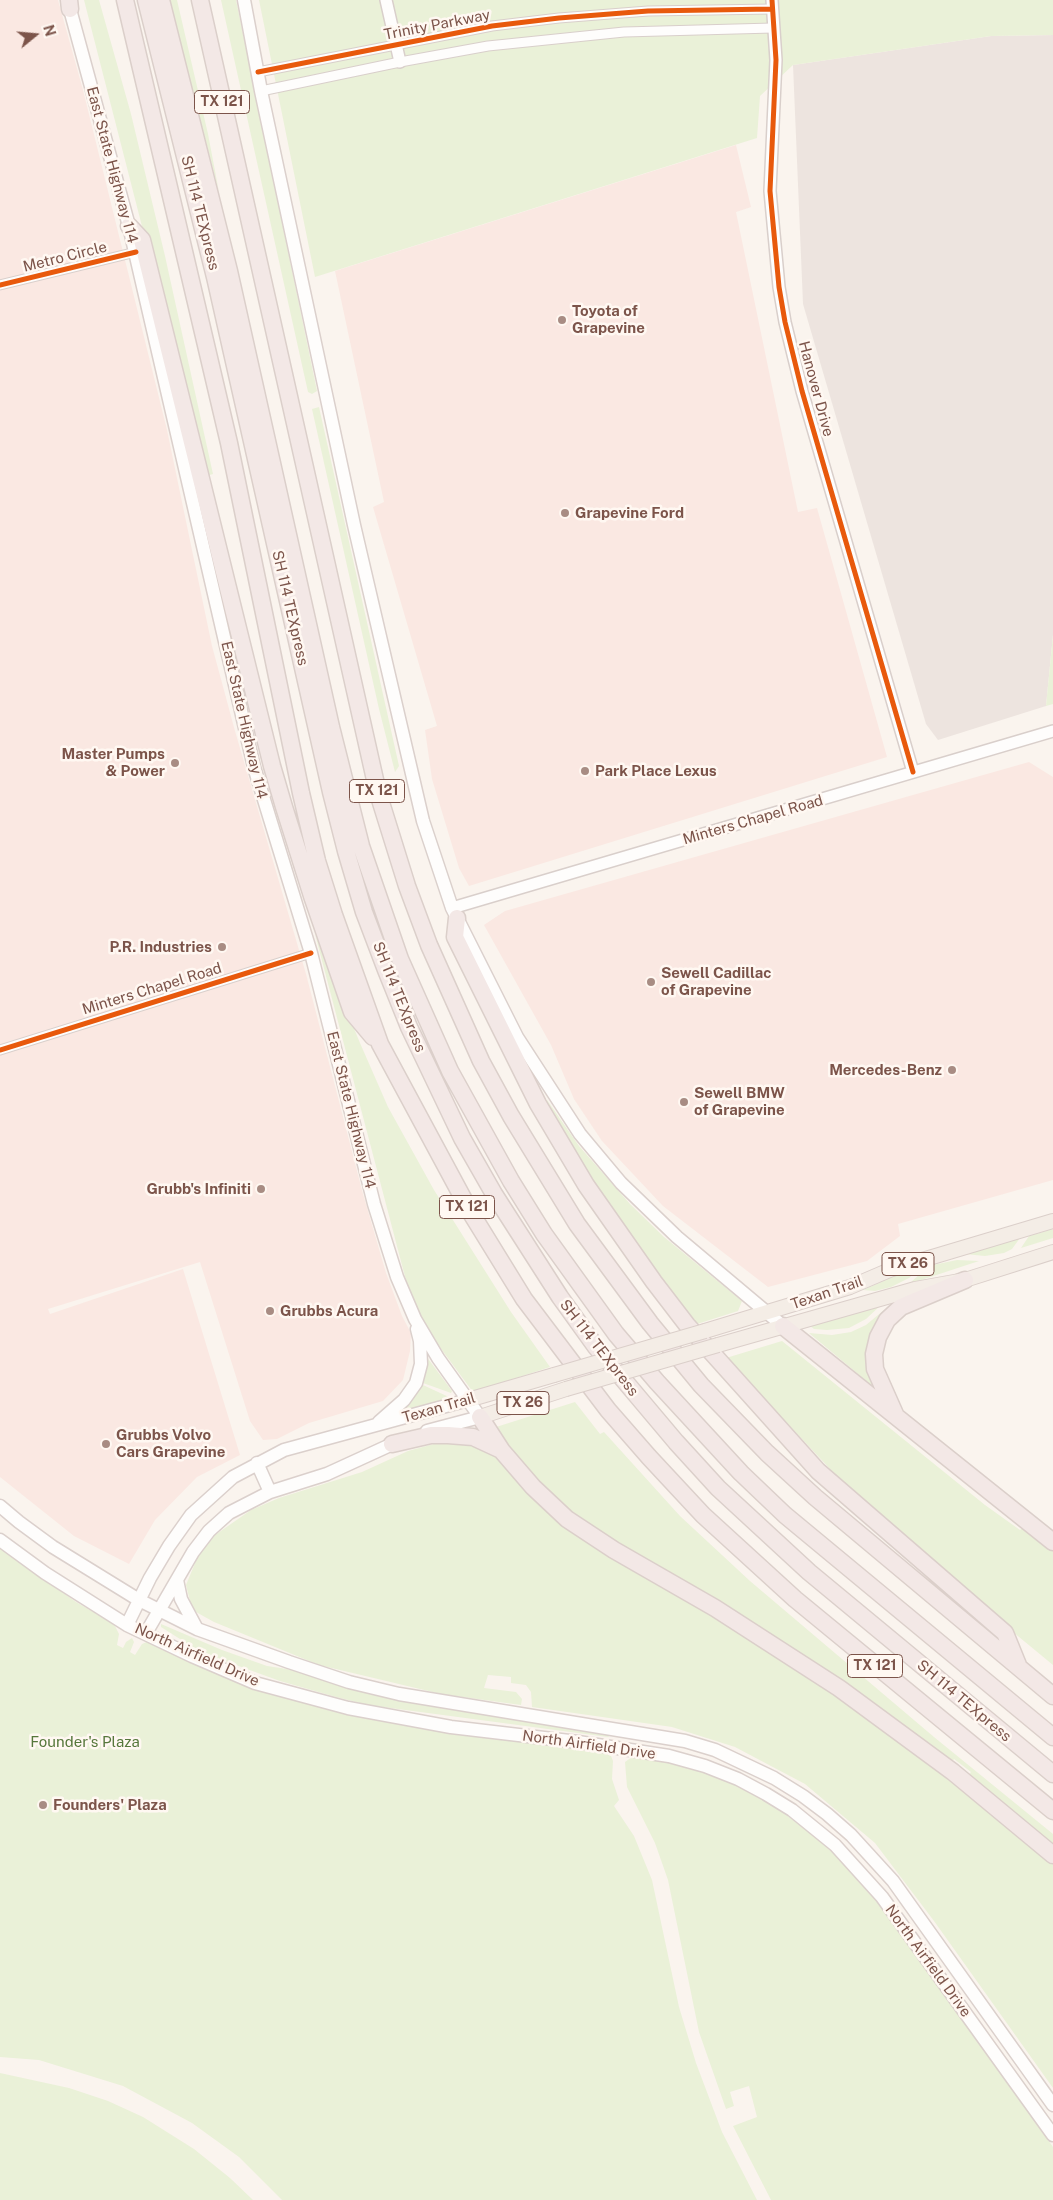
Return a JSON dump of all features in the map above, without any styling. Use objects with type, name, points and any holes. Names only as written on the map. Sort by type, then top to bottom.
[{"type":"highway","name":"TX 121","points":[[125,0],[229,443],[315,853],[334,915],[380,1044],[471,1213],[519,1291],[561,1350],[608,1410],[649,1457],[703,1515],[795,1599],[1053,1811]]},
{"type":"highway","name":"SH 114 TEXpress","points":[[146,0],[216,277],[331,792],[346,851],[364,912],[409,1027],[462,1138],[498,1201],[560,1297],[613,1368],[718,1488],[810,1572],[1053,1774]]},
{"type":"highway","name":"SH 114 TEXpress","points":[[161,0],[229,271],[331,727],[361,846],[400,959],[450,1071],[502,1165],[544,1234],[616,1334],[656,1382],[741,1473],[785,1515],[1053,1737]]},
{"type":"highway","name":"TX 121","points":[[200,0],[378,793],[407,886],[429,945],[481,1061],[510,1116],[577,1224],[650,1323],[701,1385],[767,1453],[815,1497],[1053,1696]]},
{"type":"highway","points":[[129,226],[142,240],[272,766],[312,900],[352,1012],[380,1044]]},
{"type":"highway","points":[[454,913],[455,937],[538,1104],[586,1185],[654,1282],[693,1332],[818,1471],[1004,1633],[1019,1668]]},
{"type":"highway","points":[[897,1418],[875,1369],[874,1354],[878,1337],[887,1320],[901,1307],[965,1280]]},
{"type":"highway","points":[[783,1326],[1053,1542]]},
{"type":"highway","points":[[480,1417],[502,1451],[532,1487],[567,1519],[614,1550],[715,1608],[839,1688],[953,1772],[1053,1855]]},
{"type":"highway","points":[[392,1444],[431,1435],[464,1436],[487,1442],[502,1451]]},
{"type":"main road","points":[[244,0],[354,525],[423,821],[454,913],[517,1037],[580,1134],[621,1183],[645,1207],[677,1237],[783,1326]]},
{"type":"main road","name":"East State Highway 114","points":[[69,3],[136,252],[254,767],[311,953],[377,1212],[396,1277],[415,1319],[438,1358],[480,1417]]},
{"type":"main road","name":"Texan Trail","points":[[127,1625],[169,1546],[191,1514],[233,1477],[284,1450],[372,1428],[766,1313],[850,1287],[892,1269],[1053,1221]]},
{"type":"main road","name":"Texan Trail","points":[[146,1633],[161,1610],[192,1552],[209,1531],[229,1513],[270,1492],[327,1474],[392,1444],[420,1434],[566,1389],[915,1289],[965,1280],[1053,1252]]},
{"type":"main road","points":[[372,1428],[390,1415],[416,1383],[421,1364],[420,1341],[415,1319]]},
{"type":"main road","points":[[257,1463],[270,1492]]},
{"type":"main road","name":"North Airfield Drive","points":[[0,1506],[18,1522],[53,1547],[139,1600],[197,1629],[349,1682],[399,1694],[685,1741],[738,1760],[774,1778],[833,1819],[872,1856],[893,1881],[1053,2105]]},
{"type":"main road","name":"North Airfield Drive","points":[[0,1540],[45,1573],[127,1625],[255,1683],[348,1708],[450,1727],[578,1742],[669,1756],[705,1766],[738,1779],[759,1790],[792,1810],[814,1827],[835,1845],[866,1877],[882,1896],[1053,2135]]},
{"type":"main road","points":[[177,1580],[181,1599],[197,1629]]},
{"type":"street","points":[[386,0],[400,62]]},
{"type":"street","name":"Trinity Parkway","points":[[258,72],[492,26],[559,18],[648,11],[772,4]]},
{"type":"street","name":"Hanover Drive","points":[[772,4],[776,90],[770,190],[779,287],[785,322],[802,391],[913,772]]},
{"type":"street","name":"Trinity Parkway","points":[[262,91],[488,46],[624,32],[773,28]]},
{"type":"street","name":"Metro Circle","points":[[0,285],[136,252]]},
{"type":"street","name":"Minters Chapel Road","points":[[454,913],[1053,731]]},
{"type":"street","name":"Minters Chapel Road","points":[[0,1050],[311,953]]},
{"type":"shaded area","points":[[0,0],[58,0],[83,90],[167,430],[212,646],[306,974],[363,1194],[386,1273],[402,1316],[411,1333],[410,1351],[403,1380],[383,1401],[309,1423],[277,1439],[263,1440],[250,1421],[200,1262],[48,1309],[50,1314],[183,1269],[240,1455],[197,1477],[155,1520],[129,1564],[74,1536],[0,1477]]},
{"type":"shaded area","points":[[1053,35],[1053,635],[1046,706],[938,740],[926,724],[803,304],[793,65],[991,36]]},
{"type":"shaded area","points":[[736,145],[751,207],[736,212],[798,512],[817,508],[887,757],[469,886],[459,868],[432,779],[425,730],[437,726],[373,507],[384,502],[335,271]]},
{"type":"shaded area","points":[[1029,762],[1053,777],[1053,1180],[898,1224],[900,1236],[867,1261],[768,1287],[663,1206],[602,1141],[574,1099],[551,1045],[484,925],[505,911]]},
{"type":"green space","points":[[84,0],[99,0],[131,114],[165,256],[213,474],[206,476]]},
{"type":"green space","points":[[169,0],[177,0],[208,134],[219,192]]},
{"type":"green space","points":[[221,0],[236,0],[317,391],[312,394],[308,392]]},
{"type":"green space","points":[[259,0],[1053,0],[1053,35],[991,36],[793,65],[760,96],[757,138],[315,277]]},
{"type":"green space","points":[[319,407],[399,766],[395,772],[379,709],[312,409]]},
{"type":"green space","points":[[1053,635],[1053,704],[1046,706]]},
{"type":"green space","points":[[315,934],[388,1107],[434,1190],[511,1312],[550,1367],[473,1392],[436,1342],[418,1312],[408,1288]]},
{"type":"green space","points":[[547,1100],[579,1146],[630,1204],[664,1237],[742,1301],[738,1311],[697,1324],[659,1279],[615,1217],[544,1102]]},
{"type":"green space","points":[[1053,1229],[1053,1238],[1021,1248],[1029,1236]]},
{"type":"green space","points":[[1020,1238],[1012,1249],[1004,1253],[985,1256],[965,1254]]},
{"type":"green space","points":[[957,1260],[979,1261],[909,1284],[933,1265]]},
{"type":"green space","points":[[924,1265],[909,1278],[891,1287],[875,1291],[863,1290],[899,1274]]},
{"type":"green space","points":[[881,1305],[866,1319],[849,1328],[827,1330],[814,1329],[810,1326]]},
{"type":"green space","points":[[884,1310],[876,1389],[809,1333],[832,1335],[851,1332],[866,1325]]},
{"type":"green space","points":[[782,1341],[985,1505],[1020,1530],[1026,1524],[1053,1547],[1053,1665],[933,1566],[861,1502],[726,1358]]},
{"type":"green space","points":[[426,1356],[452,1391],[451,1393],[423,1383]]},
{"type":"green space","points":[[423,1385],[451,1398],[401,1412],[419,1386]]},
{"type":"green space","points":[[575,1402],[600,1434],[604,1432],[680,1516],[750,1581],[934,1737],[1053,1834],[1053,1850],[969,1775],[971,1772],[954,1759],[950,1765],[674,1579],[565,1509],[542,1488],[493,1428]]},
{"type":"green space","points":[[441,1442],[471,1446],[472,1444],[489,1450],[525,1484],[764,1645],[912,1749],[1053,1862],[1053,2088],[934,1921],[875,1843],[805,1784],[735,1747],[672,1727],[532,1707],[531,1692],[526,1685],[511,1683],[511,1677],[488,1675],[484,1688],[516,1692],[522,1699],[521,1705],[441,1694],[319,1665],[214,1622],[196,1612],[191,1605],[186,1585],[198,1556],[215,1535],[251,1510],[279,1498],[362,1472],[408,1451]]},
{"type":"green space","name":"Founder's Plaza","points":[[0,1548],[76,1602],[114,1624],[119,1634],[117,1645],[123,1648],[126,1642],[132,1638],[134,1642],[130,1652],[135,1655],[142,1644],[149,1641],[248,1685],[328,1710],[393,1723],[605,1753],[611,1756],[613,1761],[612,1779],[619,1800],[614,1806],[634,1836],[652,1880],[679,2007],[696,2063],[722,2132],[757,2200],[282,2200],[239,2157],[192,2123],[123,2086],[39,2060],[0,2057]]},
{"type":"green space","points":[[161,1624],[222,1650],[267,1666],[287,1669],[438,1707],[611,1735],[608,1737],[368,1705],[280,1681],[222,1660],[191,1646],[161,1627]]},
{"type":"green space","points":[[632,1757],[676,1764],[726,1780],[776,1807],[828,1847],[875,1897],[1053,2147],[1053,2200],[771,2200],[733,2126],[757,2117],[749,2086],[730,2092],[734,2106],[726,2109],[699,2032],[668,1880],[655,1843],[627,1787],[625,1762]]},
{"type":"green space","points":[[0,2073],[69,2088],[108,2101],[143,2117],[194,2149],[230,2178],[253,2200],[0,2200]]},
{"type":"cycle path","points":[[772,0],[776,60],[770,191],[779,287],[785,322],[802,391],[913,772]]},
{"type":"cycle path","points":[[258,72],[492,26],[559,18],[648,11],[772,9]]},
{"type":"cycle path","points":[[0,285],[136,252]]},
{"type":"cycle path","points":[[0,1050],[311,953]]},
{"type":"place","name":"Toyota of Grapevine","points":[[562,320]]},
{"type":"place","name":"Grapevine Ford","points":[[565,513]]},
{"type":"place","name":"Master Pumps & Power","points":[[175,763]]},
{"type":"place","name":"Park Place Lexus","points":[[585,771]]},
{"type":"place","name":"P.R. Industries","points":[[222,947]]},
{"type":"place","name":"Sewell Cadillac of Grapevine","points":[[651,982]]},
{"type":"place","name":"Mercedes-Benz","points":[[952,1070]]},
{"type":"place","name":"Sewell BMW of Grapevine","points":[[684,1102]]},
{"type":"place","name":"Grubb's Infiniti","points":[[261,1189]]},
{"type":"place","name":"Grubbs Acura","points":[[270,1311]]},
{"type":"place","name":"Grubbs Volvo Cars Grapevine","points":[[106,1444]]},
{"type":"place","name":"Founders' Plaza","points":[[43,1805]]}]
